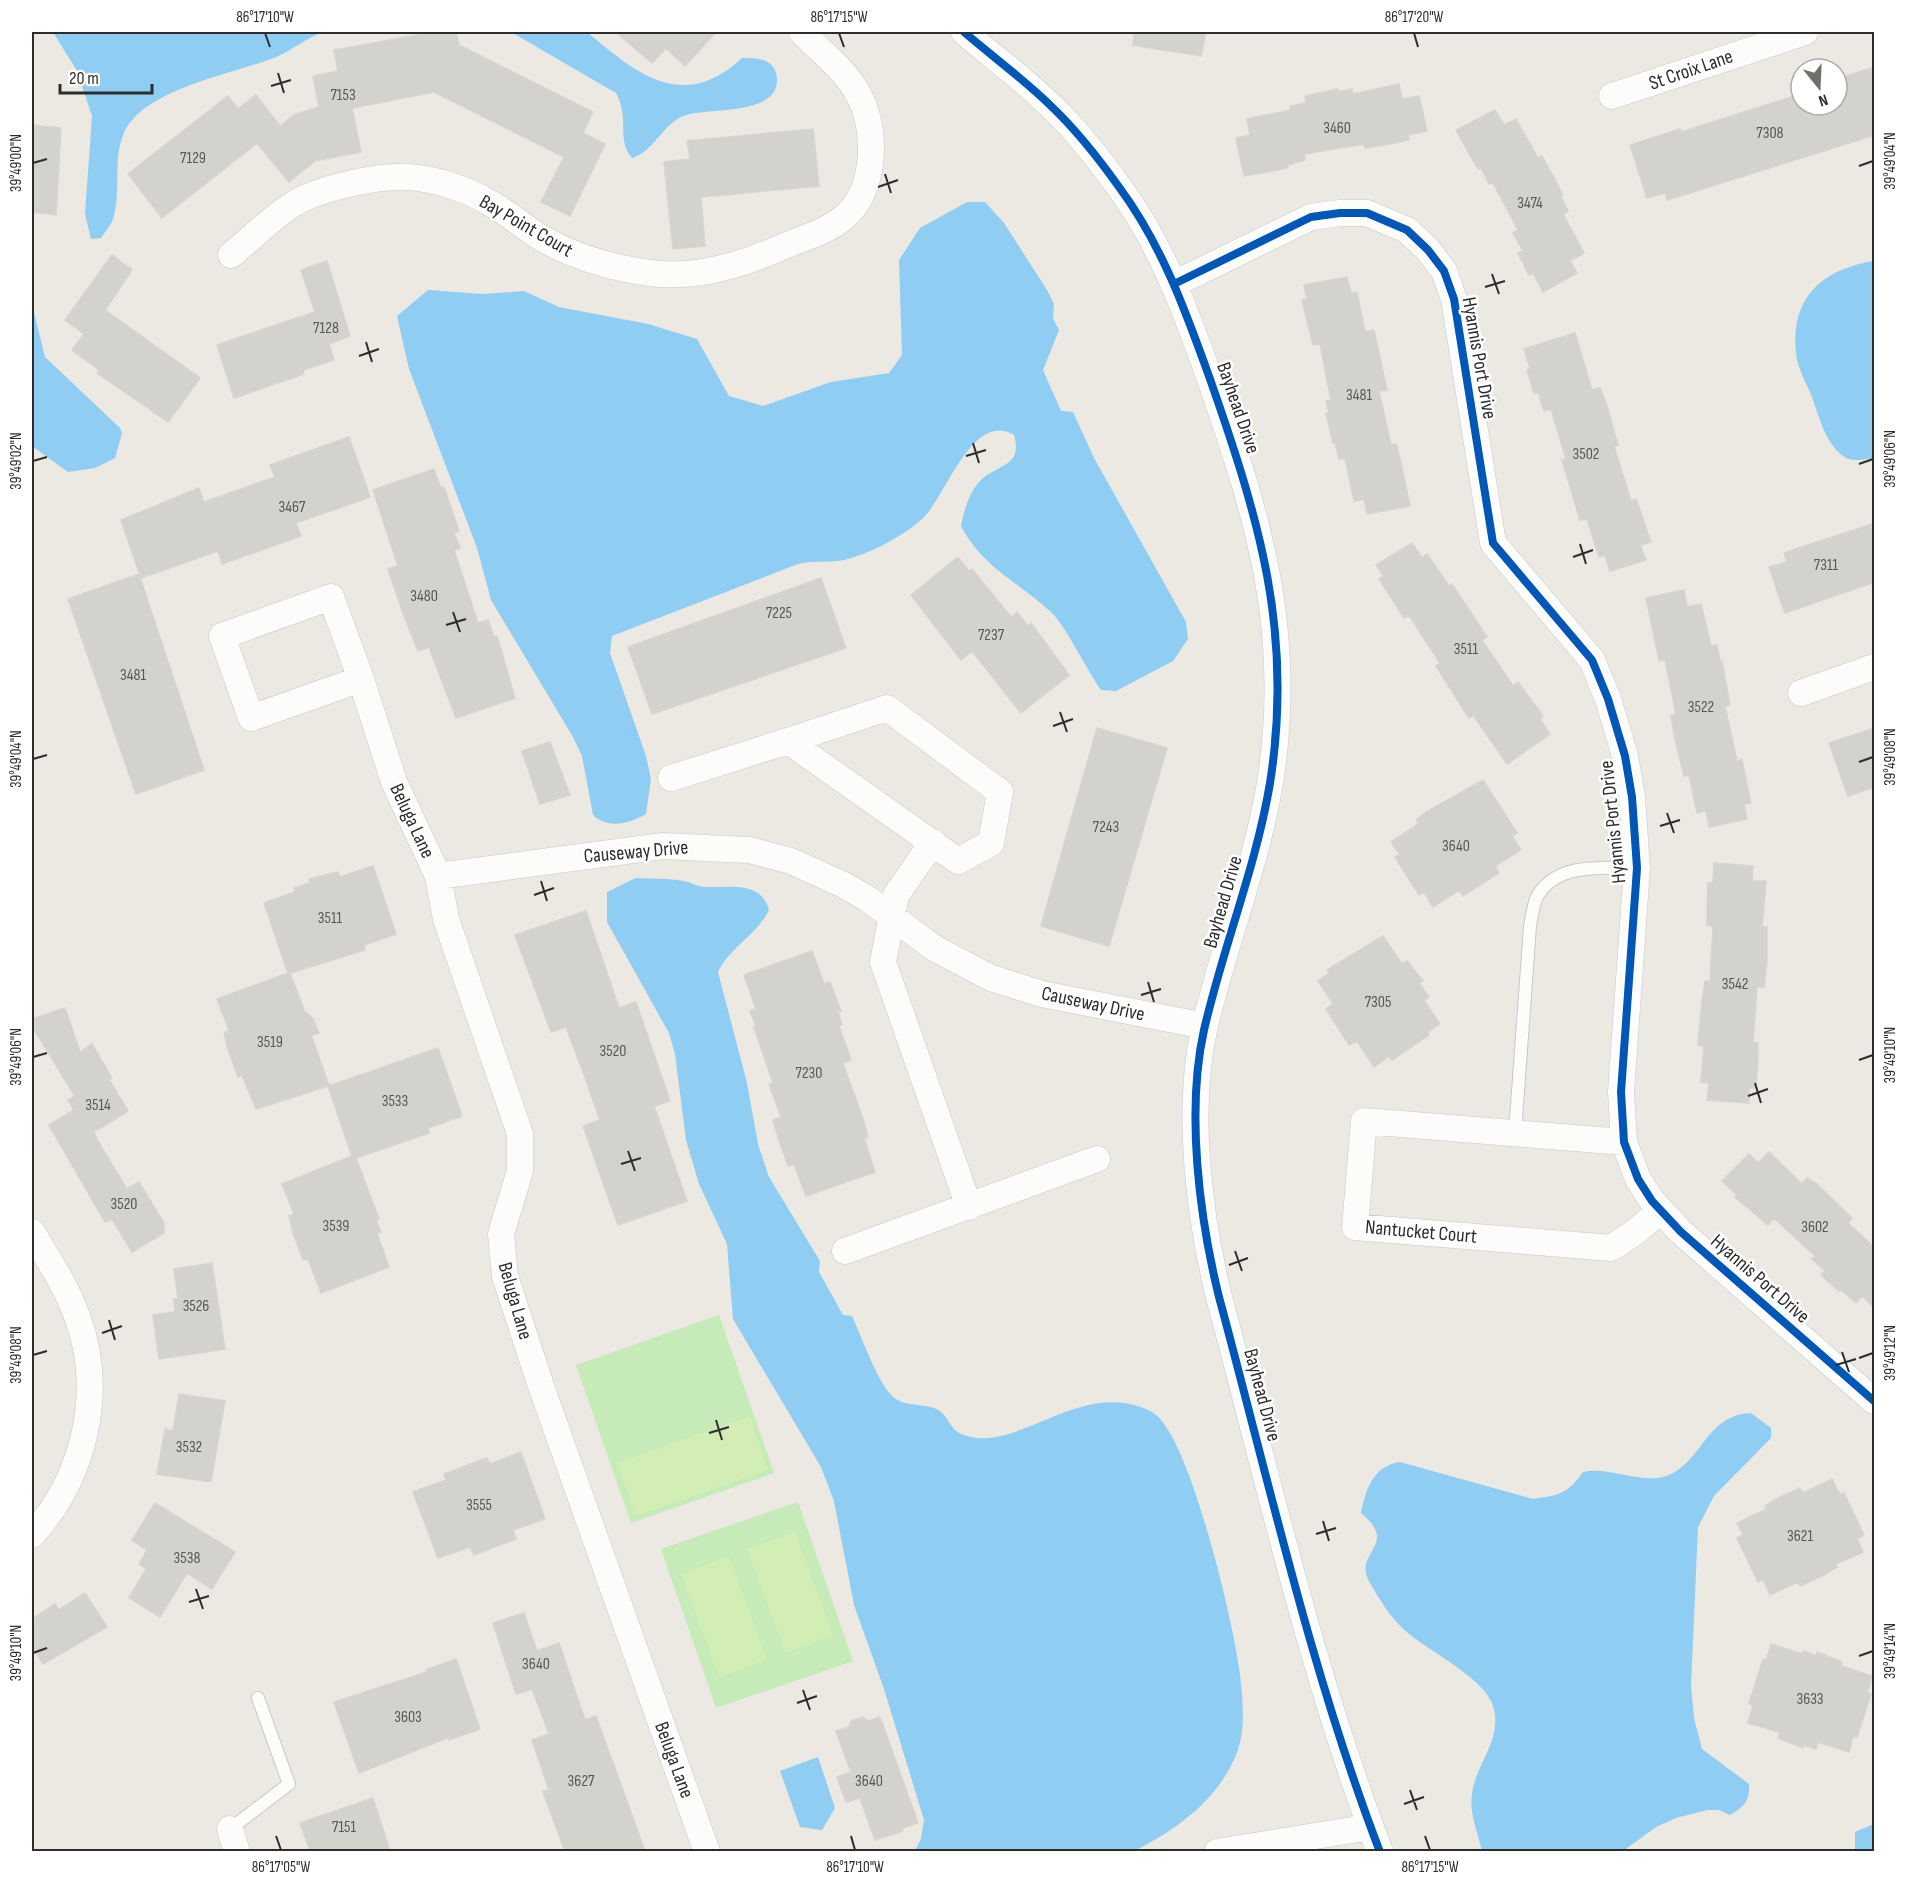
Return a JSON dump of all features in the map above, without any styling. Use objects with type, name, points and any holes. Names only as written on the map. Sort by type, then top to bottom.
[{"type":"street","name":"Bayhead Drive","points":[[964,32],[1053,108],[1082,140],[1142,220],[1174,284],[1253,505],[1266,559],[1277,657],[1277,715],[1270,784],[1259,838],[1205,1026],[1198,1096],[1197,1139],[1203,1213],[1212,1268],[1318,1665],[1380,1851]]},
{"type":"street","name":"St Croix Lane","points":[[1612,96],[1804,32]]},
{"type":"street","name":"Bay Point Court","points":[[231,255],[295,203],[351,183],[407,177],[464,190],[489,202],[542,238],[581,257],[609,266],[652,273],[681,274],[725,267],[766,254],[833,226],[845,217],[862,192],[867,176],[870,139],[862,101],[811,34]]},
{"type":"street","name":"Hyannis Port Drive","points":[[1174,284],[1311,217],[1340,213],[1367,213],[1395,224],[1418,239],[1436,259],[1454,299],[1492,543],[1592,660],[1617,727],[1626,763],[1632,797],[1637,868],[1622,1092],[1624,1142],[1638,1179],[1681,1232],[1875,1401]]},
{"type":"street","name":"Beluga Lane","points":[[361,679],[251,718],[222,636],[331,597],[361,679],[394,782],[438,876],[446,919],[520,1134],[520,1171],[501,1234],[505,1276],[541,1386],[707,1851]]},
{"type":"street","points":[[1801,693],[1875,667]]},
{"type":"street","points":[[671,778],[887,708],[1000,792],[991,843],[958,861],[788,741]]},
{"type":"street","points":[[933,842],[896,895],[883,962],[969,1207]]},
{"type":"street","name":"Causeway Drive","points":[[438,876],[663,846],[749,850],[804,866],[844,885],[948,957],[1016,987],[1205,1026]]},
{"type":"street","name":"Nantucket Court","points":[[1624,1142],[1364,1121],[1356,1227],[1611,1248],[1634,1233],[1661,1210]]},
{"type":"street","points":[[845,1251],[1097,1159]]},
{"type":"street","points":[[32,1232],[75,1311],[86,1346],[90,1381],[88,1418],[82,1447],[58,1500],[32,1535]]},
{"type":"street","points":[[1217,1851],[1371,1827]]},
{"type":"lane","points":[[1515,1133],[1530,926],[1537,896],[1555,876],[1583,869],[1637,868]]},
{"type":"lane","points":[[234,1840],[289,1784],[258,1698]]},
{"type":"green space","points":[[719,1315],[774,1473],[631,1523],[576,1365]]},
{"type":"green space","points":[[750,1416],[768,1470],[636,1516],[617,1463]]},
{"type":"green space","points":[[798,1502],[853,1661],[716,1708],[661,1549]]},
{"type":"green space","points":[[795,1532],[833,1635],[786,1653],[747,1549]]},
{"type":"green space","points":[[729,1556],[767,1660],[719,1677],[681,1574]]},
{"type":"water","points":[[53,32],[324,32],[276,57],[192,84],[170,94],[150,105],[135,118],[120,143],[117,198],[113,219],[101,238],[91,239],[85,214],[92,116],[77,71]]},
{"type":"water","points":[[511,32],[587,32],[624,62],[642,73],[661,81],[680,85],[700,83],[720,74],[742,58],[766,61],[775,70],[777,79],[774,91],[766,100],[738,109],[681,117],[674,121],[646,150],[632,158],[625,143],[622,111],[616,93]]},
{"type":"water","points":[[967,202],[985,202],[1004,223],[1047,290],[1054,304],[1053,319],[1059,330],[1043,370],[1061,411],[1073,412],[1094,458],[1186,622],[1188,639],[1173,661],[1116,691],[1101,690],[1057,618],[990,564],[970,541],[961,526],[974,489],[982,479],[1008,463],[1015,453],[1014,435],[1000,430],[986,434],[962,458],[925,516],[911,528],[883,545],[844,560],[798,564],[612,636],[610,653],[646,756],[651,779],[646,814],[619,824],[599,819],[593,815],[582,756],[573,737],[491,600],[477,548],[409,369],[397,316],[428,290],[482,294],[524,291],[559,307],[648,324],[697,339],[729,396],[763,406],[831,382],[889,373],[902,355],[899,260],[920,228]]},
{"type":"water","points":[[1874,261],[1874,458],[1854,460],[1837,451],[1824,431],[1798,365],[1796,333],[1798,316],[1814,289],[1839,271]]},
{"type":"water","points":[[32,304],[45,357],[120,428],[122,433],[115,458],[95,468],[68,472],[32,446]]},
{"type":"water","points":[[636,878],[677,880],[702,887],[743,888],[752,890],[765,900],[769,910],[764,919],[729,955],[718,972],[747,1083],[758,1144],[769,1177],[820,1261],[819,1272],[843,1315],[852,1316],[871,1361],[890,1393],[896,1399],[906,1403],[940,1411],[952,1427],[961,1434],[982,1438],[1004,1435],[1075,1409],[1100,1403],[1126,1403],[1152,1412],[1166,1427],[1181,1455],[1195,1491],[1220,1577],[1240,1675],[1243,1705],[1242,1726],[1236,1755],[1218,1787],[1193,1813],[1148,1844],[1132,1852],[915,1851],[921,1839],[924,1820],[884,1689],[854,1605],[834,1501],[821,1467],[733,1319],[727,1244],[699,1184],[686,1140],[675,1054],[669,1033],[607,922],[607,892]]},
{"type":"water","points":[[1751,1413],[1771,1428],[1771,1438],[1714,1496],[1698,1527],[1691,1686],[1694,1718],[1702,1749],[1749,1784],[1745,1803],[1730,1815],[1719,1810],[1707,1810],[1676,1818],[1656,1827],[1623,1851],[1482,1851],[1471,1801],[1475,1782],[1495,1727],[1492,1703],[1478,1684],[1403,1629],[1387,1610],[1370,1583],[1366,1564],[1377,1534],[1372,1524],[1361,1513],[1365,1495],[1372,1480],[1383,1468],[1400,1462],[1533,1499],[1562,1492],[1572,1485],[1583,1472],[1606,1471],[1641,1478],[1664,1477],[1685,1464],[1708,1436],[1725,1421],[1737,1415]]},
{"type":"water","points":[[818,1757],[835,1808],[822,1830],[800,1827],[780,1771]]},
{"type":"water","points":[[1874,1824],[1874,1851],[1855,1851],[1855,1832]]},
{"type":"building","points":[[434,32],[456,32],[459,45],[593,112],[583,133],[605,144],[570,216],[541,202],[564,157],[434,92],[352,108],[361,152],[315,161],[289,182],[257,143],[162,218],[128,174],[228,96],[238,109],[256,95],[280,126],[294,115],[319,107],[313,76],[338,71],[334,50]]},
{"type":"building","points":[[616,32],[716,32],[685,66],[666,48],[652,63]]},
{"type":"building","points":[[1134,32],[1206,32],[1201,56],[1133,45]]},
{"type":"building","points":[[1875,67],[1875,135],[1667,200],[1665,193],[1647,198],[1630,145],[1680,129],[1681,132],[1789,98],[1789,117],[1849,117],[1849,75]]},
{"type":"building","points":[[1399,84],[1402,99],[1419,96],[1427,131],[1408,135],[1409,140],[1385,145],[1365,148],[1364,144],[1304,154],[1305,160],[1287,165],[1288,168],[1244,176],[1236,138],[1250,135],[1247,119],[1291,110],[1290,106],[1306,103],[1305,96],[1338,89],[1338,92],[1352,89],[1353,94]]},
{"type":"building","points":[[1495,110],[1504,125],[1516,119],[1538,158],[1542,156],[1563,195],[1561,196],[1568,211],[1563,214],[1584,253],[1570,261],[1577,273],[1543,292],[1533,273],[1529,275],[1518,253],[1523,251],[1513,233],[1518,230],[1493,183],[1489,184],[1481,168],[1478,169],[1456,130]]},
{"type":"building","points":[[32,125],[61,128],[56,215],[32,212]]},
{"type":"building","points":[[813,129],[819,186],[701,197],[705,246],[673,249],[664,162],[690,159],[687,141]]},
{"type":"building","points":[[112,255],[132,270],[105,310],[200,378],[168,422],[97,373],[99,370],[72,350],[84,334],[65,320]]},
{"type":"building","points":[[327,261],[350,336],[329,344],[334,360],[303,370],[304,374],[234,398],[217,345],[315,312],[301,270]]},
{"type":"building","points":[[1347,277],[1351,293],[1357,292],[1365,332],[1374,330],[1387,390],[1379,391],[1391,445],[1396,444],[1410,506],[1367,514],[1364,499],[1354,501],[1345,458],[1339,459],[1335,442],[1333,443],[1326,413],[1329,413],[1326,401],[1331,400],[1320,344],[1313,345],[1302,300],[1307,299],[1304,285]]},
{"type":"building","points":[[1575,333],[1592,390],[1600,388],[1606,403],[1618,445],[1614,446],[1631,501],[1636,499],[1651,542],[1640,545],[1646,560],[1610,571],[1605,555],[1599,557],[1587,519],[1580,520],[1562,460],[1566,459],[1551,409],[1544,411],[1538,392],[1534,393],[1527,370],[1530,369],[1524,349]]},
{"type":"building","points":[[349,437],[370,497],[296,523],[301,536],[222,564],[218,551],[141,578],[121,520],[199,488],[204,502],[275,477],[270,465]]},
{"type":"building","points":[[434,469],[441,488],[444,487],[459,531],[454,533],[460,548],[454,550],[478,623],[488,620],[494,637],[497,636],[515,698],[456,718],[429,647],[418,651],[404,616],[388,569],[398,566],[373,490]]},
{"type":"building","points":[[1875,523],[1875,582],[1785,613],[1769,567],[1787,562],[1784,553]]},
{"type":"building","points":[[1412,543],[1422,558],[1427,554],[1449,586],[1452,584],[1487,637],[1482,640],[1513,686],[1518,682],[1543,716],[1540,719],[1550,734],[1507,764],[1473,715],[1469,718],[1436,666],[1440,663],[1409,615],[1404,618],[1379,579],[1384,576],[1376,565]]},
{"type":"building","points":[[958,557],[969,571],[972,569],[1011,617],[1017,612],[1028,626],[1031,623],[1069,675],[1021,713],[972,651],[961,660],[911,595]]},
{"type":"building","points":[[139,574],[204,770],[136,794],[68,599]]},
{"type":"building","points":[[821,578],[846,648],[652,714],[628,647]]},
{"type":"building","points":[[1684,590],[1687,607],[1701,604],[1711,646],[1717,645],[1730,705],[1725,706],[1737,761],[1742,760],[1751,803],[1744,804],[1747,819],[1709,827],[1706,811],[1697,813],[1689,775],[1684,776],[1674,735],[1671,715],[1676,714],[1665,660],[1659,661],[1646,598]]},
{"type":"building","points":[[1097,728],[1167,748],[1109,946],[1041,926]]},
{"type":"building","points":[[1875,728],[1875,787],[1848,796],[1829,743]]},
{"type":"building","points":[[550,742],[570,795],[540,804],[522,751]]},
{"type":"building","points":[[1483,780],[1517,833],[1512,836],[1521,850],[1495,866],[1499,873],[1463,896],[1459,890],[1433,907],[1424,892],[1419,895],[1395,857],[1400,855],[1391,842],[1418,824],[1416,820],[1426,812]]},
{"type":"building","points":[[1714,863],[1753,866],[1752,881],[1766,881],[1762,927],[1767,927],[1767,961],[1764,987],[1757,987],[1753,1042],[1758,1043],[1756,1088],[1749,1088],[1749,1103],[1707,1100],[1709,1083],[1701,1082],[1704,1046],[1698,1045],[1705,981],[1710,982],[1713,926],[1707,925],[1707,906],[1708,883],[1713,883]]},
{"type":"building","points":[[373,866],[396,934],[364,945],[365,950],[290,973],[304,1010],[313,1019],[319,1033],[311,1035],[329,1086],[438,1048],[462,1116],[428,1128],[429,1133],[356,1158],[379,1219],[376,1220],[381,1232],[377,1233],[389,1267],[321,1293],[308,1259],[303,1260],[293,1233],[289,1216],[294,1214],[282,1184],[352,1156],[328,1086],[256,1109],[242,1075],[238,1077],[228,1049],[224,1033],[229,1030],[217,999],[288,973],[264,903],[295,892],[294,888],[310,883],[309,879],[338,872],[340,877]]},
{"type":"building","points":[[586,911],[619,1008],[636,1002],[670,1101],[654,1106],[687,1201],[618,1225],[583,1126],[600,1120],[583,1072],[566,1027],[551,1032],[515,935]]},
{"type":"building","points":[[1383,936],[1402,964],[1407,961],[1423,981],[1419,983],[1429,997],[1424,1000],[1440,1024],[1428,1032],[1429,1035],[1392,1060],[1389,1056],[1374,1067],[1357,1041],[1349,1045],[1326,1009],[1333,1004],[1318,981],[1329,973],[1327,970]]},
{"type":"building","points":[[812,951],[824,984],[830,982],[841,1011],[838,1012],[842,1025],[839,1026],[851,1060],[843,1063],[864,1122],[868,1137],[864,1138],[875,1172],[806,1196],[794,1164],[788,1166],[773,1120],[781,1117],[769,1084],[773,1083],[754,1027],[756,1026],[750,1011],[756,1009],[744,975]]},
{"type":"building","points":[[65,1008],[80,1052],[92,1044],[112,1078],[109,1080],[128,1111],[94,1132],[97,1140],[127,1189],[139,1182],[164,1223],[164,1233],[132,1252],[112,1219],[105,1222],[49,1125],[74,1110],[68,1100],[75,1096],[32,1026],[32,1019]]},
{"type":"building","points":[[1769,1152],[1802,1184],[1807,1178],[1817,1184],[1852,1218],[1848,1223],[1875,1248],[1875,1308],[1862,1296],[1856,1303],[1841,1290],[1839,1291],[1821,1275],[1825,1271],[1812,1259],[1815,1256],[1774,1218],[1768,1225],[1735,1197],[1737,1195],[1722,1181],[1749,1154],[1758,1163]]},
{"type":"building","points":[[212,1263],[225,1349],[159,1359],[153,1315],[175,1312],[174,1299],[178,1299],[174,1269]]},
{"type":"building","points":[[179,1394],[225,1401],[211,1482],[157,1474],[165,1429],[173,1431]]},
{"type":"building","points":[[521,1452],[545,1519],[513,1530],[516,1539],[474,1555],[470,1547],[438,1558],[413,1492],[446,1480],[444,1474],[487,1458],[490,1464]]},
{"type":"building","points":[[1832,1479],[1840,1495],[1844,1493],[1864,1535],[1857,1538],[1863,1552],[1836,1564],[1837,1567],[1824,1575],[1800,1586],[1798,1582],[1770,1595],[1763,1579],[1758,1582],[1737,1538],[1743,1535],[1737,1523],[1767,1509],[1765,1506],[1776,1499],[1800,1488],[1803,1493]]},
{"type":"building","points":[[155,1503],[235,1552],[212,1589],[187,1573],[160,1617],[129,1598],[146,1569],[139,1564],[147,1550],[132,1540]]},
{"type":"building","points":[[85,1593],[107,1627],[43,1664],[32,1645],[32,1619],[55,1604],[59,1610]]},
{"type":"building","points":[[524,1613],[537,1651],[559,1643],[585,1720],[596,1716],[645,1851],[565,1851],[544,1795],[543,1791],[549,1790],[532,1740],[549,1734],[532,1689],[516,1694],[493,1623]]},
{"type":"building","points":[[1771,1644],[1803,1654],[1804,1651],[1816,1656],[1817,1652],[1842,1662],[1841,1666],[1872,1676],[1867,1693],[1871,1694],[1857,1737],[1853,1736],[1849,1752],[1818,1742],[1816,1749],[1804,1745],[1803,1748],[1778,1738],[1779,1732],[1748,1723],[1753,1705],[1749,1703],[1763,1659],[1766,1660]]},
{"type":"building","points":[[456,1659],[480,1729],[449,1740],[447,1738],[359,1773],[334,1702],[427,1672],[426,1670]]},
{"type":"building","points":[[863,1717],[868,1721],[880,1717],[918,1823],[902,1828],[903,1831],[875,1840],[860,1798],[846,1802],[837,1777],[851,1772],[836,1731],[849,1727],[851,1721]]},
{"type":"building","points":[[373,1798],[390,1851],[310,1851],[300,1823]]},
{"type":"cycle path","points":[[964,32],[1031,88],[1071,126],[1111,177],[1148,232],[1172,280],[1201,354],[1228,430],[1257,529],[1274,626],[1278,676],[1276,728],[1264,814],[1204,1030],[1196,1094],[1197,1164],[1206,1232],[1219,1297],[1292,1576],[1333,1715],[1380,1852]]},
{"type":"cycle path","points":[[1174,284],[1311,217],[1340,213],[1367,213],[1407,230],[1428,250],[1444,271],[1454,299],[1493,543],[1592,660],[1608,699],[1625,756],[1632,797],[1637,868],[1621,1092],[1624,1142],[1638,1179],[1652,1201],[1681,1232],[1874,1401]]}]
